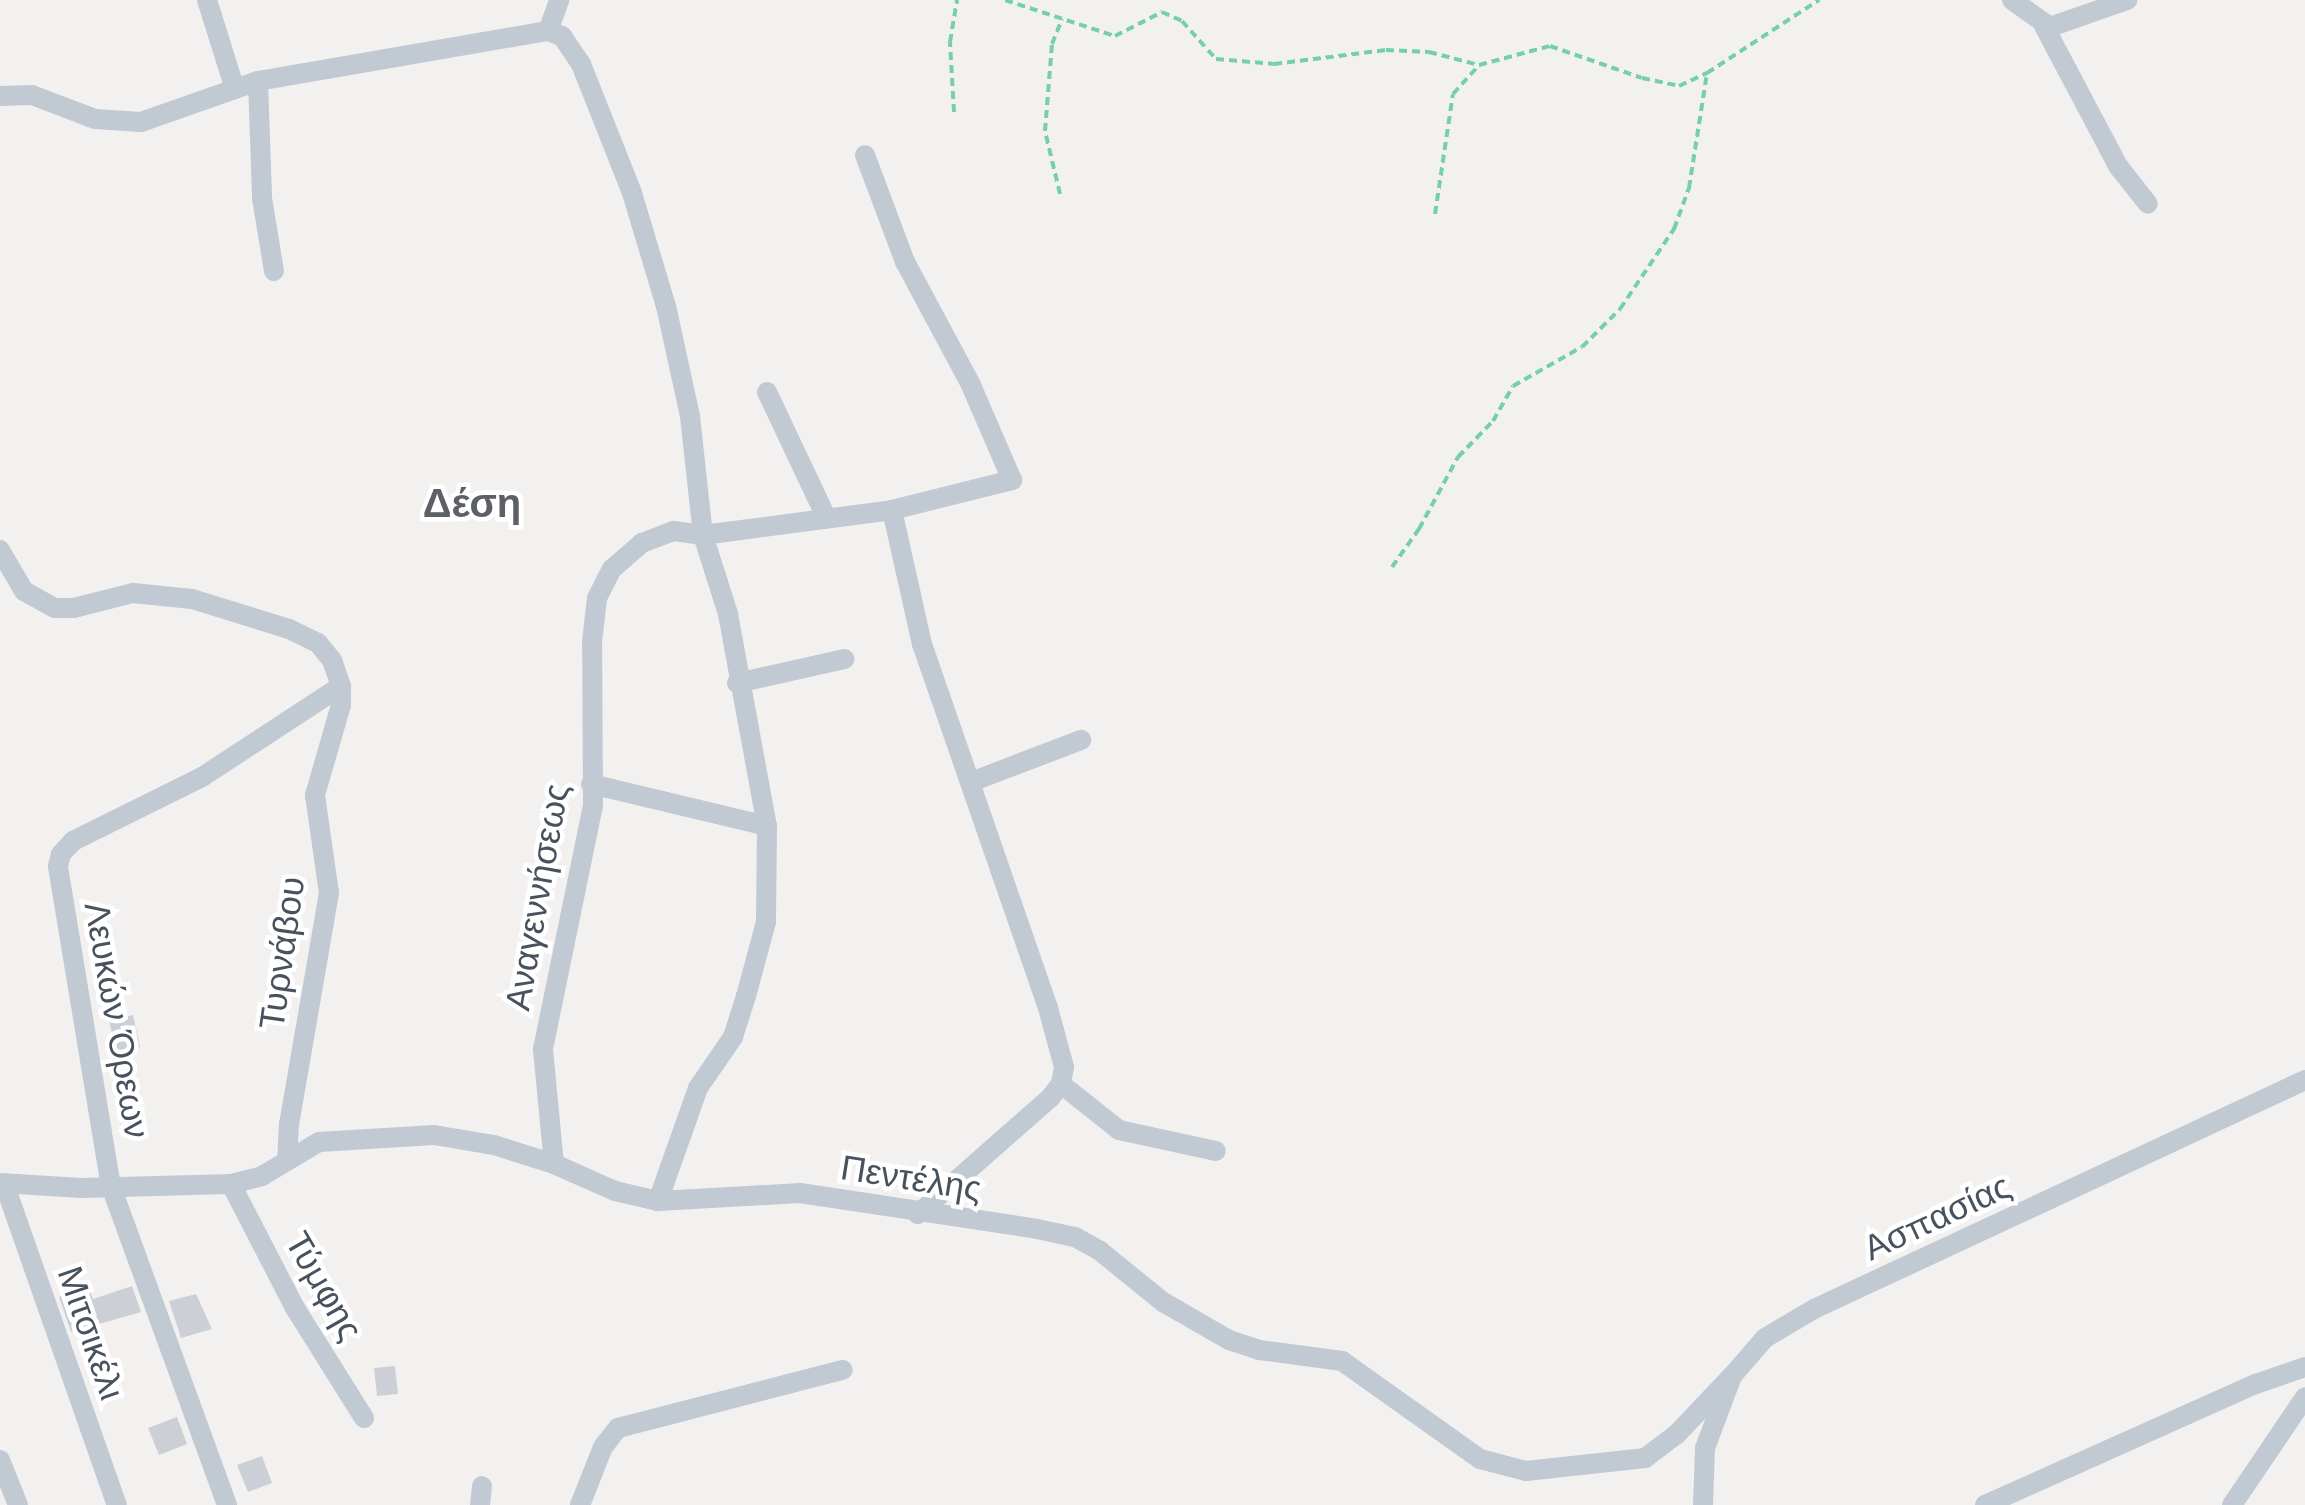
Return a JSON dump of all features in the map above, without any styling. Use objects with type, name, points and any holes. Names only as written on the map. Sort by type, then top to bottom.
[{"type":"street","points":[[207,0],[234,86]]},
{"type":"street","points":[[548,31],[559,0]]},
{"type":"street","points":[[2012,0],[2044,26],[2118,166],[2148,204]]},
{"type":"street","points":[[2044,26],[2068,24],[2127,0]]},
{"type":"street","points":[[0,96],[32,95],[95,118],[130,122],[169,114],[234,86],[548,31],[562,36],[581,64],[632,194],[666,306],[690,416],[703,535],[728,614],[767,826],[766,922],[746,996],[733,1037],[698,1088],[658,1201]]},
{"type":"street","points":[[258,81],[262,198],[274,271]]},
{"type":"street","name":"Αναγεννήσεως","points":[[554,1164],[543,1049],[593,806],[590,666],[597,598],[612,569],[642,543],[674,530],[703,535],[892,510],[1012,480],[970,383],[905,262],[865,155]]},
{"type":"street","points":[[767,392],[827,519]]},
{"type":"street","points":[[892,510],[922,644],[1048,1008],[1064,1067],[1061,1084],[1050,1098],[918,1214]]},
{"type":"street","points":[[0,550],[24,591],[55,608],[74,608],[145,592],[192,599],[289,629],[326,650],[341,686]]},
{"type":"street","points":[[738,683],[844,659]]},
{"type":"street","name":"Τυρνάβου","points":[[287,1159],[329,893],[315,795],[338,717],[341,686]]},
{"type":"street","name":"Λευκών Όρεων","points":[[227,1505],[111,1187],[58,866],[61,854],[73,842],[202,777],[341,686]]},
{"type":"street","points":[[971,782],[1081,740]]},
{"type":"street","points":[[591,784],[767,826]]},
{"type":"street","name":"Ασπασίας","points":[[1703,1505],[1705,1448],[1732,1376],[1765,1338],[1814,1309],[2305,1080]]},
{"type":"street","points":[[1061,1084],[1119,1130],[1216,1151]]},
{"type":"street","name":"Πεντέλης","points":[[2,1183],[111,1187],[231,1184],[262,1176],[320,1142],[434,1135],[494,1145],[554,1164],[615,1191],[658,1201],[800,1193],[1075,1237],[1100,1251],[1163,1302],[1229,1340],[1259,1350],[1342,1361],[1465,1449],[1507,1468],[1574,1469],[1645,1458],[1676,1435],[1732,1376]]},
{"type":"street","name":"Μιτσικέλι","points":[[2,1183],[117,1505]]},
{"type":"street","name":"Τύμφης","points":[[231,1184],[295,1308],[364,1418]]},
{"type":"street","points":[[1985,1505],[2256,1384],[2305,1366]]},
{"type":"street","points":[[580,1505],[603,1447],[618,1428],[843,1370]]},
{"type":"street","points":[[2232,1505],[2305,1397]]},
{"type":"street","points":[[0,1460],[18,1505]]},
{"type":"path","points":[[954,112],[950,42],[957,0]]},
{"type":"path","points":[[1005,0],[1115,36],[1162,12],[1182,21],[1216,59],[1274,64],[1386,50],[1429,52],[1479,64],[1550,46],[1679,86],[1707,73],[1819,0]]},
{"type":"path","points":[[1060,194],[1045,131],[1052,44],[1062,18]]},
{"type":"path","points":[[1435,214],[1453,94],[1479,64]]},
{"type":"path","points":[[1392,567],[1458,456],[1493,421],[1514,386],[1582,347],[1620,310],[1674,230],[1688,188],[1707,73]]},
{"type":"building","points":[[133,1015],[140,1047],[116,1052],[109,1020]]},
{"type":"building","points":[[132,1286],[141,1312],[71,1332],[59,1297],[88,1287],[93,1299]]},
{"type":"building","points":[[196,1294],[212,1329],[181,1338],[169,1301]]},
{"type":"building","points":[[395,1366],[398,1394],[377,1396],[374,1368]]},
{"type":"building","points":[[177,1417],[187,1444],[159,1455],[148,1428]]},
{"type":"building","points":[[262,1456],[272,1483],[248,1492],[237,1465]]},
{"type":"district","name":"Δέση","points":[[472,504]]}]
